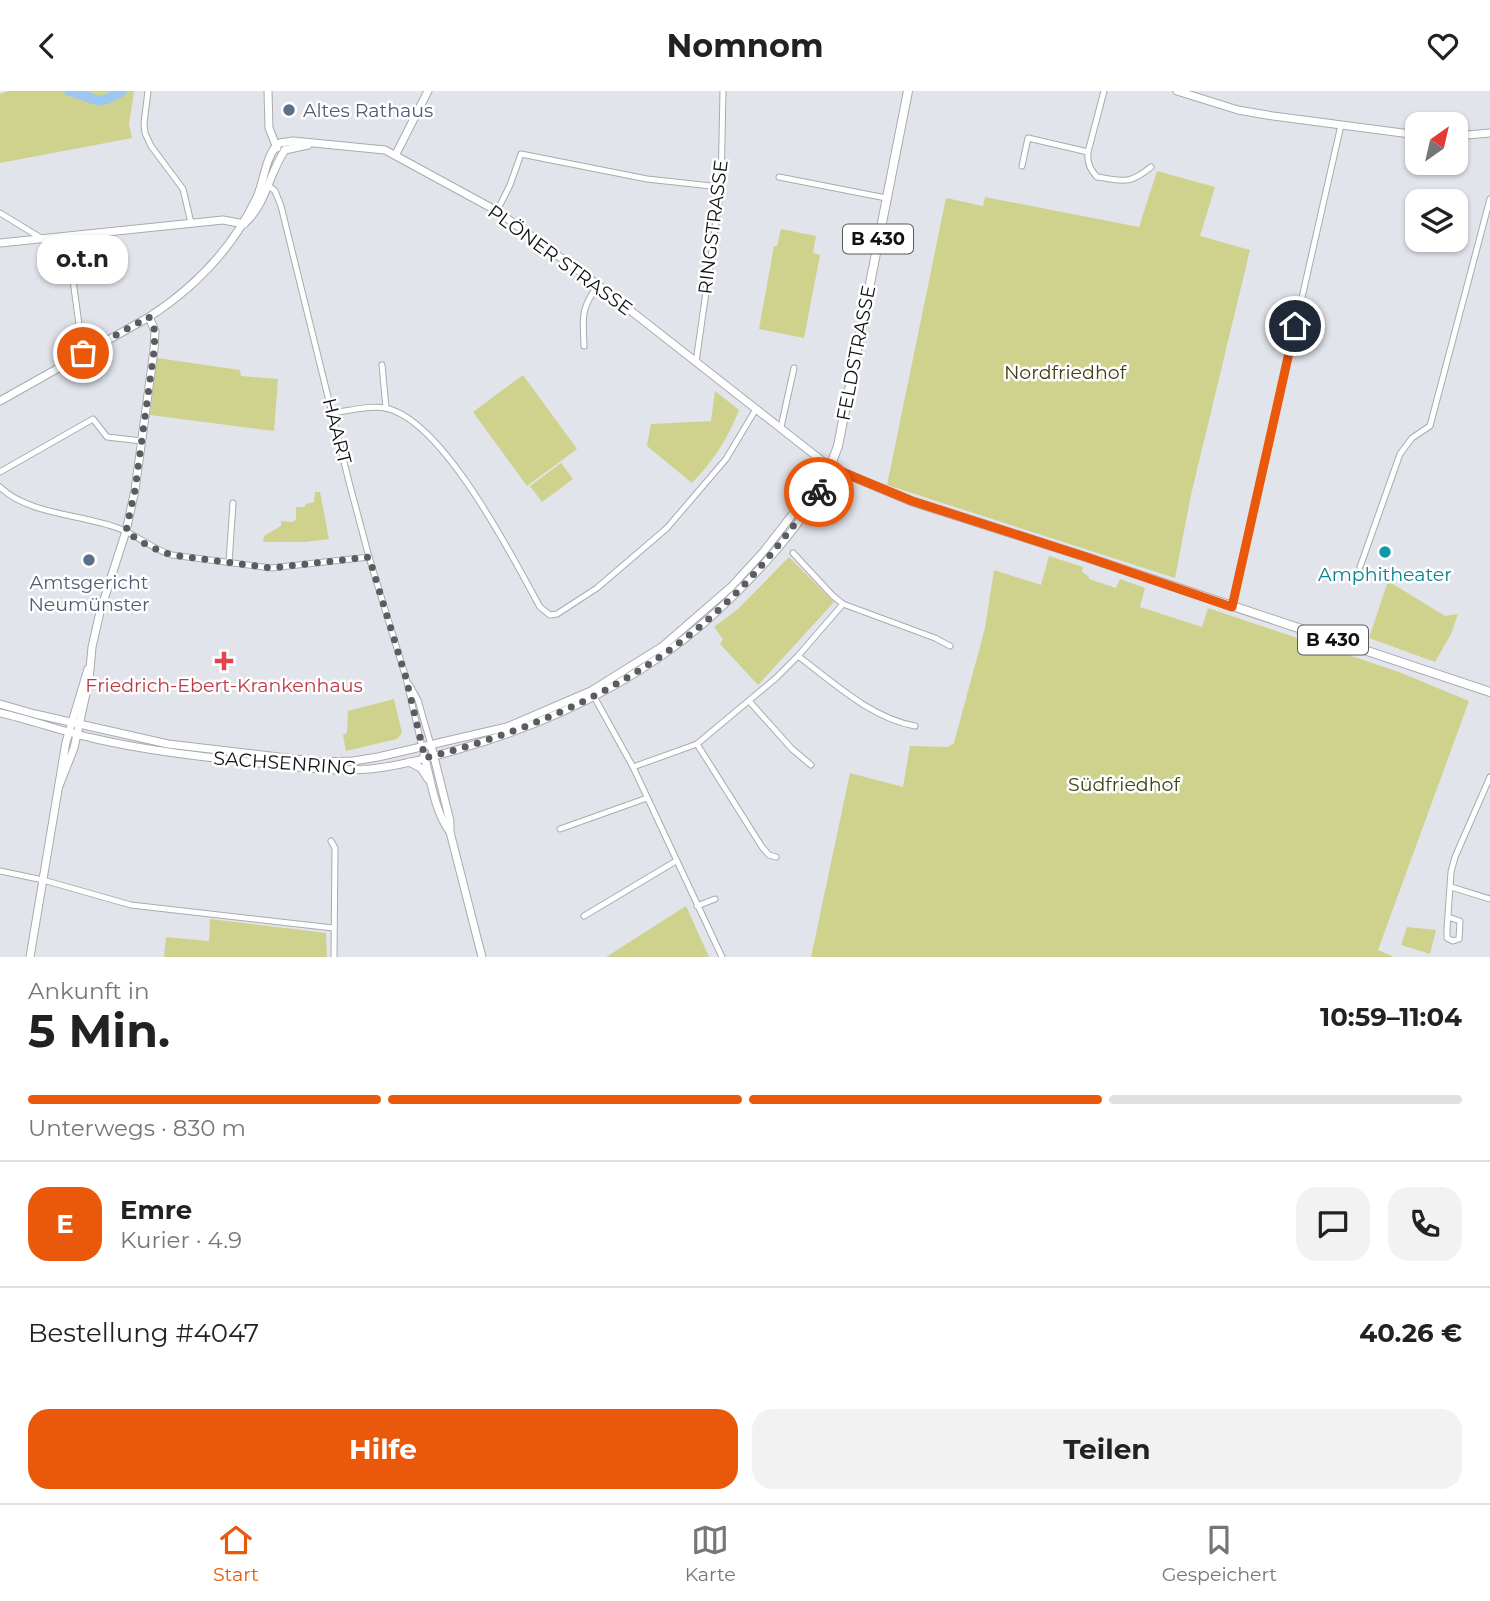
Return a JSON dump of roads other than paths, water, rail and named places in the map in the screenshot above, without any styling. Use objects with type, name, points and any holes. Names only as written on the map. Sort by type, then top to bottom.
[{"type":"main road","points":[[268,91],[269,128],[276,146],[277,163]]},
{"type":"main road","points":[[396,154],[428,91]]},
{"type":"main road","name":"FELDSTRASSE","points":[[830,467],[838,446],[908,91]]},
{"type":"main road","points":[[1177,91],[1238,110],[1405,133]]},
{"type":"main road","points":[[269,128],[275,135],[288,141]]},
{"type":"main road","points":[[1468,135],[1490,133]]},
{"type":"main road","name":"PLÖNER STRASSE","points":[[276,146],[288,141],[368,147],[396,154],[497,211],[598,285],[830,467],[912,501],[1490,692]]},
{"type":"main road","name":"PLÖNER STRASSE","points":[[285,150],[315,144]]},
{"type":"main road","points":[[244,224],[255,214],[285,150],[276,146]]},
{"type":"main road","points":[[0,401],[149,317],[170,303],[209,269],[228,248],[244,224],[276,146]]},
{"type":"main road","points":[[265,174],[269,186]]},
{"type":"main road","points":[[0,243],[223,220],[244,224]]},
{"type":"main road","points":[[30,957],[59,786],[100,612],[126,531],[135,490],[154,351],[155,331],[149,317]]},
{"type":"main road","name":"SACHSENRING","points":[[0,713],[140,748],[320,770],[374,769],[435,756],[527,727],[593,694],[655,651],[724,594],[763,553],[830,467]]},
{"type":"main road","name":"SACHSENRING","points":[[0,704],[169,744],[312,762],[354,761],[507,727],[593,694]]},
{"type":"main road","name":"HAART","points":[[431,744],[482,957]]},
{"type":"main road","name":"HAART","points":[[422,747],[432,788],[444,824],[450,832]]},
{"type":"main road","points":[[408,762],[421,768],[432,788]]},
{"type":"street","points":[[148,91],[145,133],[151,146],[183,189],[191,223]]},
{"type":"street","name":"RINGSTRASSE","points":[[696,362],[721,187],[723,91]]},
{"type":"street","points":[[1104,91],[1088,152],[1090,170],[1097,177],[1136,180],[1151,167]]},
{"type":"street","points":[[1232,607],[1341,125]]},
{"type":"street","points":[[1022,166],[1028,138],[1088,152]]},
{"type":"street","points":[[497,211],[521,154],[647,179],[721,187]]},
{"type":"street","points":[[779,177],[887,198]]},
{"type":"street","name":"HAART","points":[[269,186],[275,191],[281,206],[369,557],[406,678],[422,747]]},
{"type":"street","points":[[1360,567],[1400,454],[1412,438],[1430,426],[1490,199]]},
{"type":"street","points":[[0,213],[41,238]]},
{"type":"street","points":[[67,236],[83,353]]},
{"type":"street","points":[[584,346],[583,311],[598,285]]},
{"type":"street","points":[[382,365],[386,408]]},
{"type":"street","points":[[781,427],[794,368]]},
{"type":"street","points":[[332,413],[386,408],[411,421],[433,440],[454,464],[545,612],[550,615],[557,614],[597,588],[667,528],[726,459],[756,407]]},
{"type":"street","points":[[0,471],[93,419],[107,437],[142,441]]},
{"type":"street","points":[[0,487],[17,501],[87,518],[126,531],[145,544],[172,555],[271,568],[369,557]]},
{"type":"street","points":[[229,563],[233,503]]},
{"type":"street","points":[[793,553],[832,596],[843,604],[950,646]]},
{"type":"street","points":[[633,767],[696,744],[750,702],[799,656],[843,604]]},
{"type":"street","points":[[799,656],[882,716],[915,726]]},
{"type":"street","name":"HAART","points":[[406,678],[418,700],[431,744]]},
{"type":"street","points":[[593,694],[633,767],[722,957]]},
{"type":"street","points":[[750,702],[792,749],[811,765]]},
{"type":"street","points":[[696,744],[762,847],[769,855],[776,857]]},
{"type":"street","points":[[1448,917],[1455,857],[1490,777]]},
{"type":"street","points":[[560,829],[647,798]]},
{"type":"street","points":[[331,841],[335,848],[334,957]]},
{"type":"street","points":[[584,916],[676,861]]},
{"type":"street","points":[[0,871],[131,905],[333,928]]},
{"type":"street","points":[[1451,887],[1490,899]]},
{"type":"street","points":[[697,906],[715,899]]},
{"type":"waterway","points":[[69,91],[96,100],[106,99],[122,91]]},
{"type":"place","name":"Altes Rathaus","points":[[289,110]]},
{"type":"place","name":"o.t.n","points":[[83,353]]},
{"type":"place","name":"Amphitheater","points":[[1385,552]]},
{"type":"place","name":"Amtsgericht Neumünster","points":[[89,560]]},
{"type":"place","name":"Friedrich-Ebert-Krankenhaus","points":[[224,661]]},
{"type":"park label","name":"Nordfriedhof","points":[[1065,372]]},
{"type":"park label","name":"Südfriedhof","points":[[1124,784]]}]
